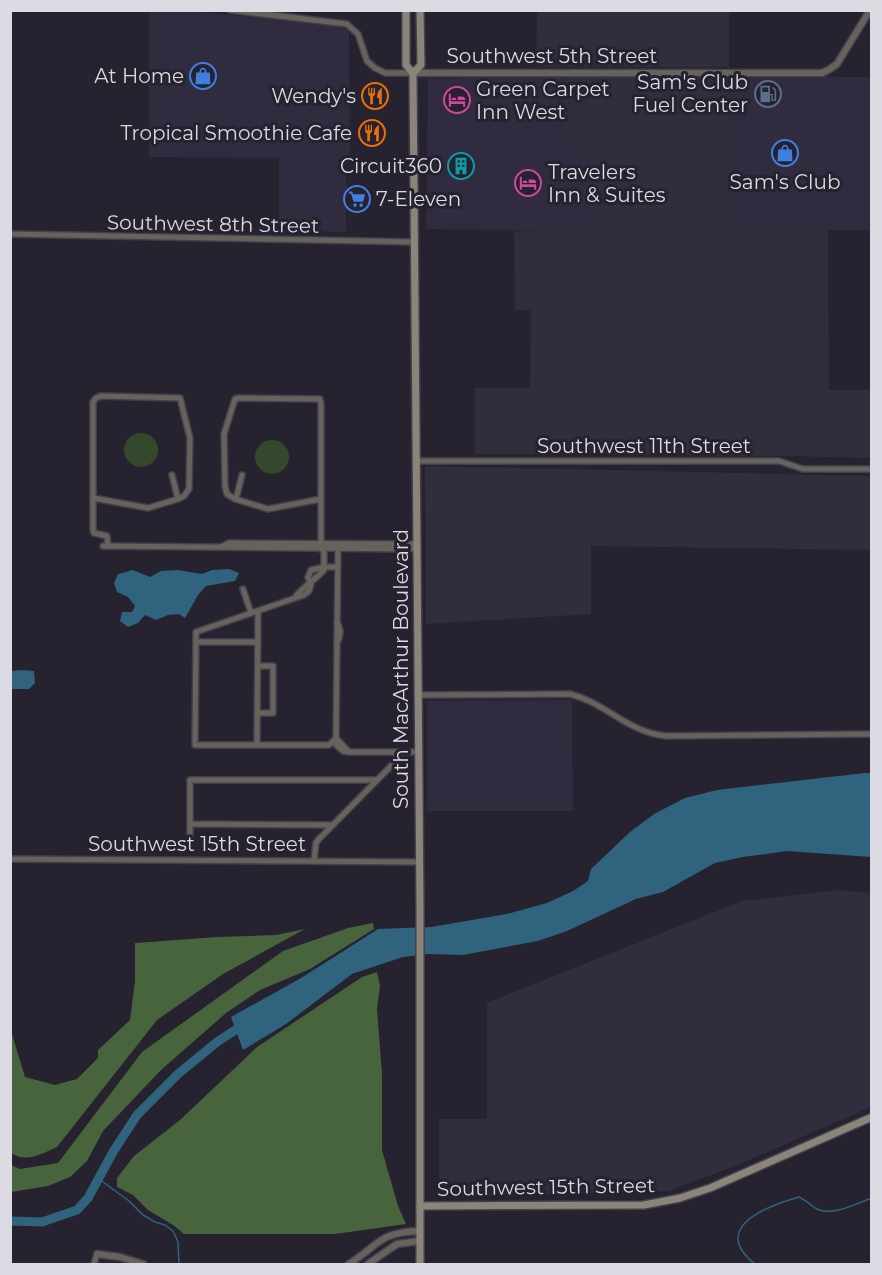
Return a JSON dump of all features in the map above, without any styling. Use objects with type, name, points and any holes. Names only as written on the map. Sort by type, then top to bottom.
[{"type":"main road","name":"South MacArthur Boulevard","points":[[406,10],[406,65],[413,73],[420,907],[420,1264]]},
{"type":"main road","name":"South MacArthur Boulevard","points":[[413,73],[421,65],[420,10]]},
{"type":"main road","name":"Southwest 15th Street","points":[[420,1206],[644,1205],[662,1202],[710,1188],[872,1118]]},
{"type":"street","name":"Southwest 5th Street","points":[[230,10],[347,24],[358,34],[367,61],[375,69],[385,73],[822,73],[837,64],[870,10]]},
{"type":"street","name":"Southwest 8th Street","points":[[10,234],[414,242]]},
{"type":"street","points":[[93,498],[148,508],[178,499],[187,493],[189,489],[189,431],[180,398],[100,396],[93,402],[93,498],[93,530],[94,533],[107,536],[106,546],[221,547],[229,543],[322,547],[417,547]]},
{"type":"street","points":[[321,499],[268,509],[231,497],[225,490],[224,434],[235,399],[320,399],[324,570],[311,584],[305,586],[296,598],[196,632],[195,745],[328,745],[334,740],[337,643],[340,636],[337,622],[338,549]]},
{"type":"street","name":"Southwest 11th Street","points":[[416,461],[772,461],[803,469],[872,469]]},
{"type":"street","points":[[172,475],[178,499]]},
{"type":"street","points":[[236,499],[242,475]]},
{"type":"street","points":[[322,547],[338,549],[417,547]]},
{"type":"street","points":[[324,567],[337,567]]},
{"type":"street","points":[[243,589],[251,613]]},
{"type":"street","points":[[257,745],[258,610]]},
{"type":"street","points":[[196,642],[258,642]]},
{"type":"street","points":[[257,713],[273,713],[273,666],[258,666]]},
{"type":"street","points":[[417,695],[570,694],[583,697],[649,734],[666,736],[872,734]]},
{"type":"street","points":[[334,740],[349,752],[418,752]]},
{"type":"street","points":[[314,861],[316,843],[396,761],[396,752]]},
{"type":"street","points":[[190,840],[189,780],[377,780]]},
{"type":"street","points":[[190,824],[333,825]]},
{"type":"street","name":"Southwest 15th Street","points":[[10,859],[419,862]]},
{"type":"street","points":[[349,1264],[393,1233],[420,1231]]},
{"type":"street","points":[[368,1264],[397,1244],[420,1241]]},
{"type":"street","points":[[371,1248],[377,1257]]},
{"type":"street","points":[[94,1264],[97,1254],[120,1257],[143,1264]]},
{"type":"shaded area","points":[[149,11],[192,11],[329,25],[349,30],[350,158],[346,159],[346,232],[279,231],[279,158],[149,157]]},
{"type":"shaded area","points":[[537,11],[729,11],[729,67],[536,67]]},
{"type":"shaded area","points":[[565,77],[565,151],[589,151],[589,231],[426,229],[428,79]]},
{"type":"shaded area","points":[[565,77],[726,77],[726,230],[828,230],[829,390],[871,390],[871,458],[475,454],[475,388],[530,388],[531,311],[515,310],[514,231],[589,230],[589,151],[565,151]]},
{"type":"shaded area","points":[[726,77],[871,77],[871,230],[726,230]]},
{"type":"shaded area","points":[[425,466],[871,476],[871,550],[591,546],[591,614],[426,624]]},
{"type":"shaded area","points":[[572,700],[573,811],[427,811],[427,701]]},
{"type":"shaded area","points":[[839,890],[871,893],[871,1107],[740,1164],[669,1191],[439,1198],[439,1119],[487,1119],[487,1003],[742,901]]},
{"type":"green space","points":[[141,433],[153,438],[158,450],[153,462],[141,467],[129,462],[124,450],[129,438]]},
{"type":"green space","points":[[272,440],[284,445],[289,457],[284,469],[272,474],[260,469],[255,457],[260,445]]},
{"type":"green space","points":[[373,923],[374,929],[310,969],[260,990],[226,1013],[161,1070],[103,1131],[87,1161],[70,1177],[48,1186],[11,1192],[11,1165],[20,1169],[58,1163],[142,1052],[283,951],[348,928]]},
{"type":"green space","points":[[305,929],[223,974],[157,1020],[57,1147],[40,1155],[28,1157],[11,1153],[11,1031],[25,1077],[55,1085],[77,1079],[98,1058],[98,1050],[130,1020],[135,981],[135,943],[276,935]]},
{"type":"green space","points":[[377,972],[380,986],[377,1009],[382,1074],[382,1150],[398,1206],[406,1224],[335,1234],[184,1234],[148,1210],[133,1195],[117,1187],[117,1178],[134,1156],[180,1120],[257,1047],[362,977]]},
{"type":"water","points":[[229,569],[239,573],[235,581],[206,586],[185,618],[179,614],[168,615],[156,620],[145,615],[138,623],[128,627],[120,621],[122,612],[132,612],[135,606],[128,597],[117,592],[114,583],[118,574],[133,570],[150,577],[161,571],[178,570],[202,574],[212,570]]},
{"type":"water","points":[[11,671],[34,671],[35,683],[29,689],[11,689]]},
{"type":"water","points":[[871,773],[871,857],[787,851],[743,857],[715,863],[663,892],[636,899],[567,931],[538,941],[463,955],[428,954],[403,957],[352,974],[286,1024],[243,1050],[231,1017],[301,978],[378,929],[431,927],[507,914],[547,903],[588,881],[591,869],[630,832],[654,814],[685,798],[717,790]]},
{"type":"waterway","points":[[10,1221],[42,1222],[77,1210],[88,1198],[113,1152],[137,1115],[178,1074],[217,1042],[246,1023]]},
{"type":"waterway","points":[[99,1179],[129,1201],[143,1215],[173,1231],[178,1242],[179,1264]]},
{"type":"waterway","points":[[755,1264],[742,1251],[738,1240],[740,1229],[759,1213],[799,1197],[821,1211],[844,1209],[872,1198]]},
{"type":"place","name":"At Home","points":[[203,76]]},
{"type":"place","name":"Sam's Club Fuel Center","points":[[768,94]]},
{"type":"place","name":"Wendy's","points":[[375,96]]},
{"type":"place","name":"Green Carpet Inn West","points":[[457,100]]},
{"type":"place","name":"Tropical Smoothie Cafe","points":[[372,133]]},
{"type":"place","name":"Sam's Club","points":[[785,153]]},
{"type":"place","name":"Circuit360","points":[[461,166]]},
{"type":"place","name":"Travelers Inn & Suites","points":[[528,183]]},
{"type":"place","name":"7-Eleven","points":[[357,199]]}]
